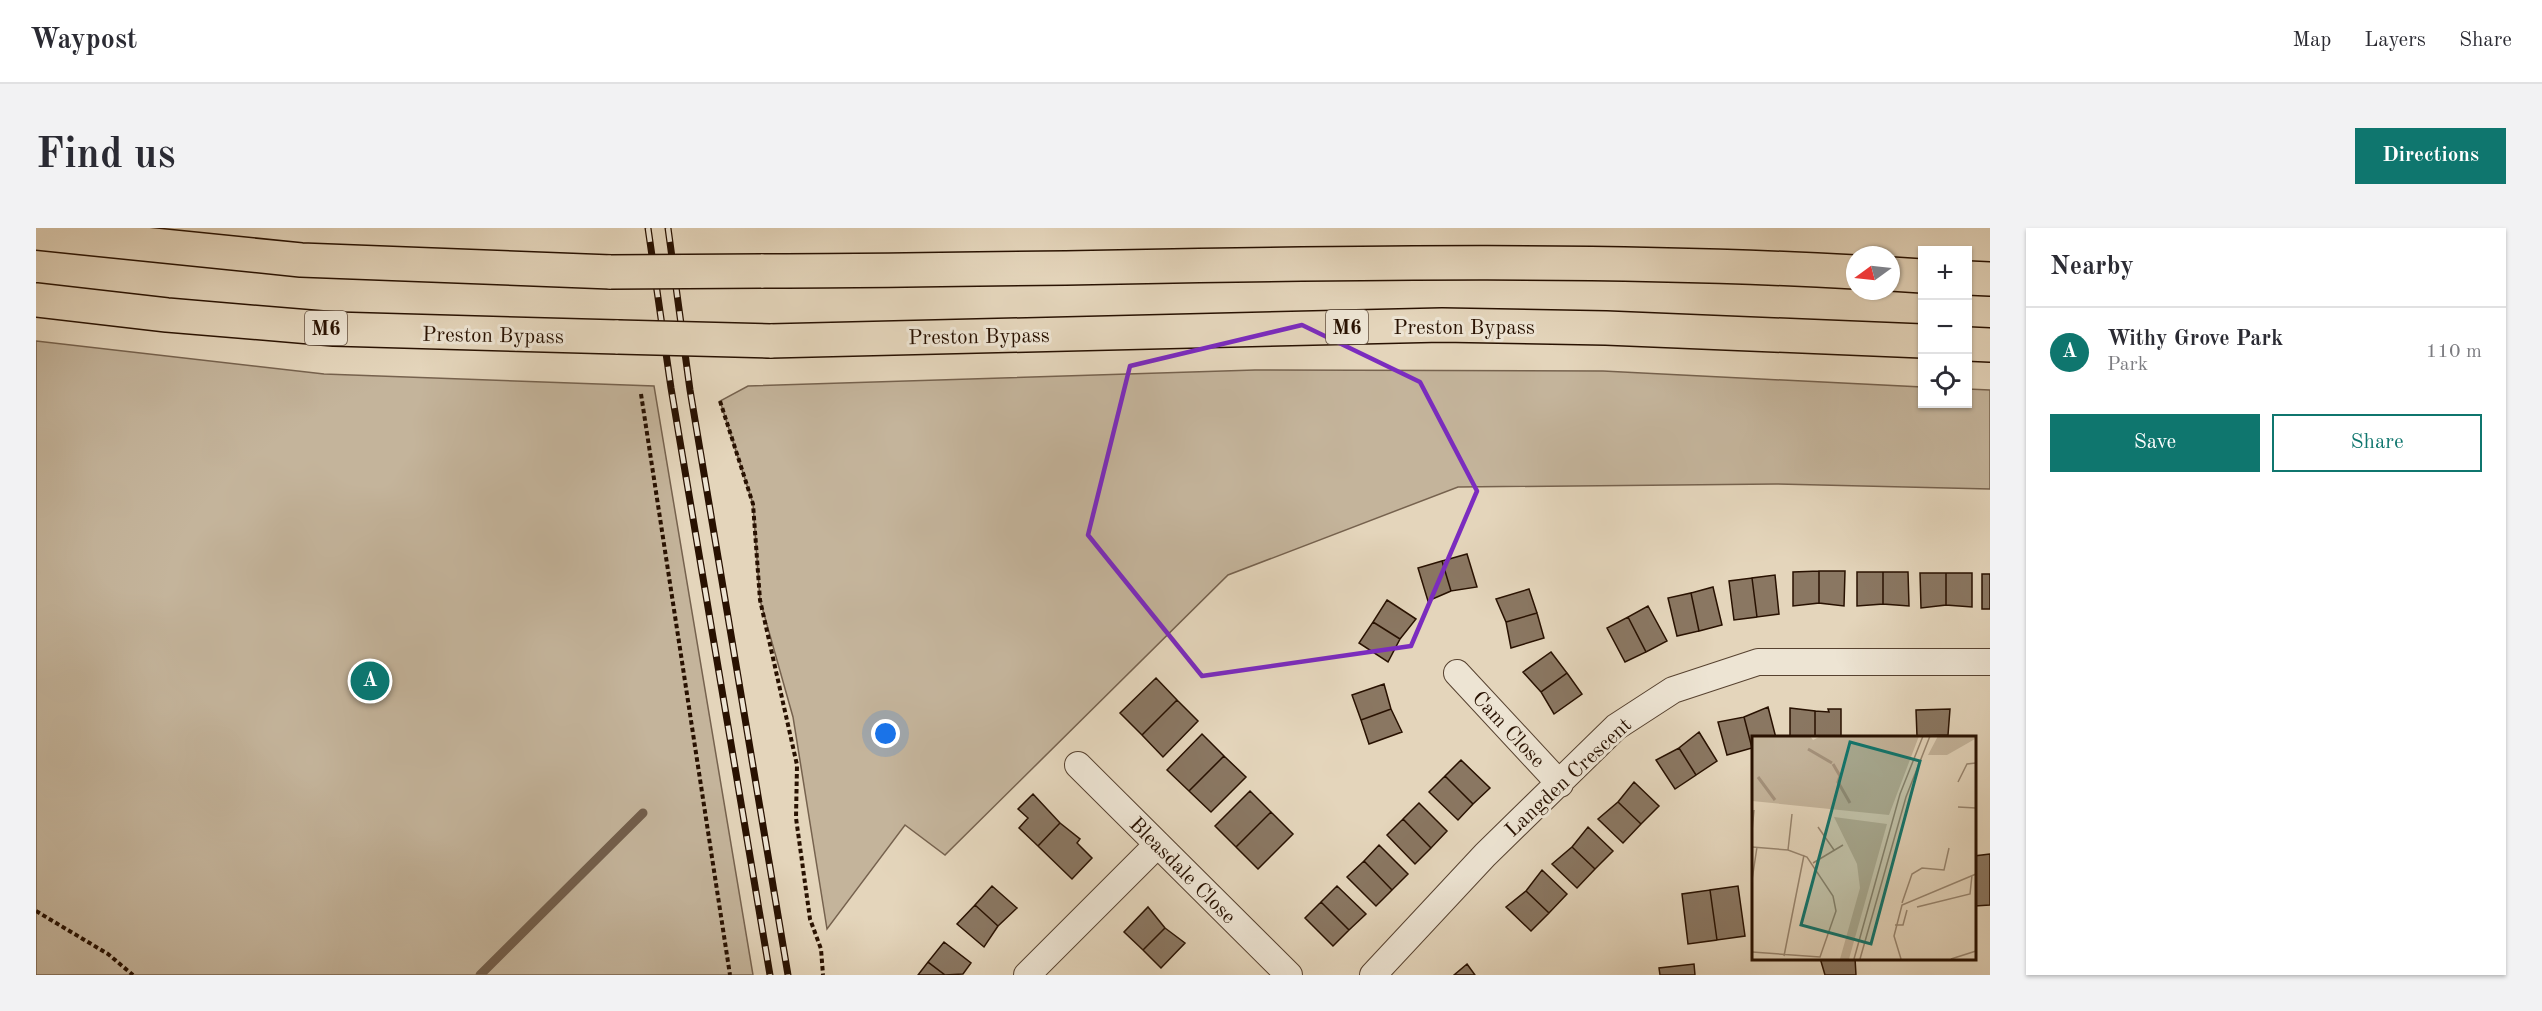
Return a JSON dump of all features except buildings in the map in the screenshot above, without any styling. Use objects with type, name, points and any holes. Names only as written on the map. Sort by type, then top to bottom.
[{"type":"highway","points":[[36,232],[301,260],[611,272],[993,271],[1442,261],[1619,263],[1846,272]]},
{"type":"highway","points":[[1900,275],[1918,276]]},
{"type":"highway","points":[[1972,278],[1990,279]]},
{"type":"highway","name":"Preston Bypass","points":[[36,300],[187,317],[334,329],[618,338],[770,341],[1442,325],[1780,333],[1918,341]]},
{"type":"highway","points":[[1972,344],[1990,345]]},
{"type":"street","name":"Langden Crescent","points":[[1373,975],[1485,855],[1616,728],[1673,690],[1758,662],[1990,662]]},
{"type":"street","name":"Cam Close","points":[[1457,674],[1560,784]]},
{"type":"street","name":"Bleasdale Close","points":[[1078,765],[1289,975]]},
{"type":"street","points":[[1027,975],[1157,845]]},
{"type":"path","points":[[641,394],[730,975]]},
{"type":"path","points":[[720,401],[753,504],[760,600],[796,765],[796,818],[810,919],[821,949],[823,975]]},
{"type":"path","points":[[36,911],[108,954],[133,975]]},
{"type":"highlighted area","points":[[1302,325],[1420,382],[1477,491],[1411,646],[1202,676],[1088,535],[1130,366]]},
{"type":"shaded area","points":[[36,341],[324,374],[654,386],[753,975],[36,975]]},
{"type":"shaded area","points":[[1255,370],[1603,371],[1918,387],[1918,408],[1972,408],[1972,389],[1990,390],[1990,489],[1776,484],[1458,487],[1228,575],[945,855],[905,825],[827,929],[793,717],[760,600],[753,504],[720,401],[748,386]]},
{"type":"waterway","points":[[480,975],[643,813]]},
{"type":"railway","points":[[648,228],[671,388],[770,975]]},
{"type":"railway","points":[[668,228],[690,390],[788,975]]},
{"type":"place","name":"Withy Grove Park","points":[[370,681]]}]
